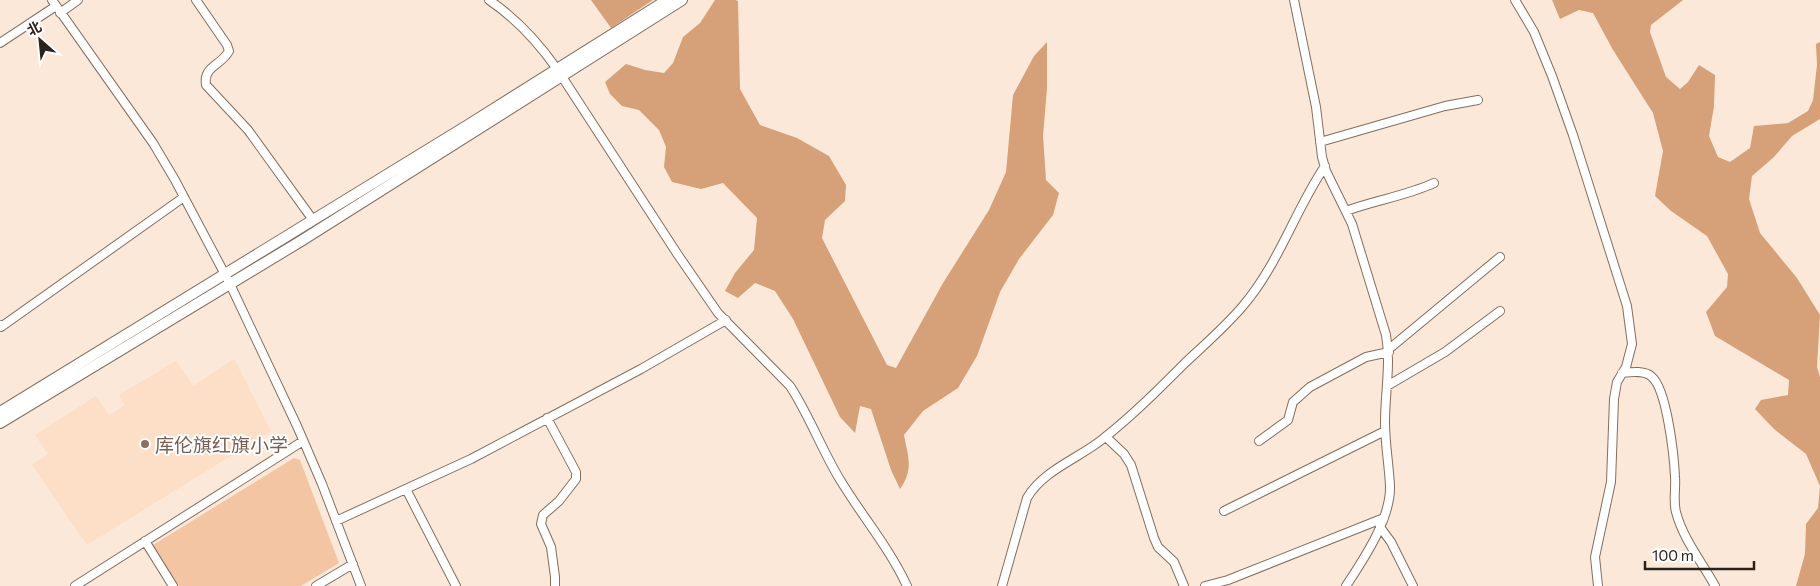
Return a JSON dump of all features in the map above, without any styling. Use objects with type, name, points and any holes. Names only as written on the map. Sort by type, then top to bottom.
[{"type":"main road","points":[[0,412],[227,279],[301,241],[667,0]]},
{"type":"main road","points":[[0,423],[227,279],[313,220],[682,0]]},
{"type":"street","points":[[0,43],[56,6],[78,0]]},
{"type":"street","points":[[196,0],[228,45],[229,51],[226,57],[206,72],[206,85],[248,130],[313,220]]},
{"type":"street","points":[[489,0],[530,34],[560,72],[682,262],[718,312],[780,375],[794,393],[840,480],[894,562],[907,586]]},
{"type":"street","points":[[1294,0],[1316,107],[1325,166],[1346,211],[1360,248],[1389,350],[1385,431],[1390,488],[1388,504],[1384,518],[1364,559],[1346,586]]},
{"type":"street","points":[[1515,0],[1534,32],[1552,76],[1573,135],[1627,306],[1632,344],[1626,367],[1617,382],[1614,399],[1611,482],[1595,557],[1598,586]]},
{"type":"street","points":[[56,6],[153,143],[184,197],[227,279],[303,441],[361,586]]},
{"type":"street","points":[[1320,142],[1445,106],[1478,100]]},
{"type":"street","points":[[1002,586],[1027,498],[1031,491],[1061,466],[1106,437],[1128,418],[1242,306],[1277,256],[1309,190],[1325,166]]},
{"type":"street","points":[[1346,211],[1375,201],[1416,191],[1434,183]]},
{"type":"street","points":[[0,325],[2,327],[184,197]]},
{"type":"street","points":[[1259,441],[1288,420],[1293,402],[1299,395],[1359,360],[1389,350],[1500,257]]},
{"type":"street","points":[[1387,386],[1445,352],[1500,311]]},
{"type":"street","points":[[336,521],[471,459],[641,369],[726,320]]},
{"type":"street","points":[[1622,373],[1644,373],[1652,376],[1658,386],[1663,399],[1673,456],[1675,509],[1680,526],[1716,586]]},
{"type":"street","points":[[547,418],[576,472],[576,479],[559,502],[543,516],[541,524],[551,546],[555,586]]},
{"type":"street","points":[[1224,511],[1385,431]]},
{"type":"street","points":[[1106,437],[1124,454],[1131,465],[1154,538],[1158,547],[1174,562],[1184,586]]},
{"type":"street","points":[[75,586],[303,441]]},
{"type":"street","points":[[406,489],[456,586]]},
{"type":"street","points":[[1211,585],[1384,518]]},
{"type":"street","points":[[1380,527],[1391,542],[1413,586]]},
{"type":"street","points":[[145,541],[173,586]]},
{"type":"street","points":[[316,586],[353,564]]},
{"type":"shaded area","points":[[591,0],[653,0],[611,28]]},
{"type":"shaded area","points":[[715,0],[738,1],[740,89],[760,125],[797,138],[829,156],[846,185],[845,201],[825,220],[822,238],[887,365],[896,368],[943,283],[989,210],[1006,172],[1013,95],[1034,56],[1047,42],[1047,88],[1043,136],[1046,180],[1059,193],[1053,215],[1019,259],[1000,292],[977,356],[958,388],[923,411],[904,435],[909,463],[907,475],[900,489],[891,470],[871,409],[860,406],[855,433],[840,417],[793,319],[775,291],[755,283],[738,298],[725,291],[735,273],[754,250],[757,218],[723,183],[701,189],[672,182],[664,167],[666,147],[659,130],[639,110],[622,106],[610,94],[605,82],[626,64],[664,73],[673,63],[683,37],[700,23]]},
{"type":"shaded area","points":[[1552,0],[1683,0],[1651,25],[1650,32],[1666,77],[1680,89],[1688,82],[1699,65],[1715,75],[1714,106],[1709,136],[1718,157],[1730,162],[1750,148],[1754,126],[1788,123],[1808,111],[1813,100],[1817,65],[1816,44],[1820,42],[1820,119],[1792,136],[1774,157],[1752,176],[1749,199],[1760,233],[1797,278],[1820,315],[1817,367],[1820,377],[1820,486],[1806,454],[1774,429],[1755,409],[1761,400],[1788,395],[1789,380],[1715,336],[1706,312],[1727,287],[1728,274],[1707,236],[1671,211],[1655,196],[1663,151],[1653,113],[1613,50],[1593,13],[1579,10],[1560,19]]},
{"type":"shaded area","name":"库伦旗红旗小学","points":[[234,359],[271,431],[87,545],[32,465],[48,454],[35,435],[96,396],[109,415],[125,405],[119,395],[176,361],[193,386]]},
{"type":"shaded area","points":[[294,458],[300,460],[339,563],[301,586],[179,586],[153,545]]},
{"type":"shaded area","points":[[1820,486],[1820,586],[1796,586],[1805,554],[1806,524],[1818,508]]},
{"type":"place","name":"库伦旗红旗小学","points":[[145,444]]}]
